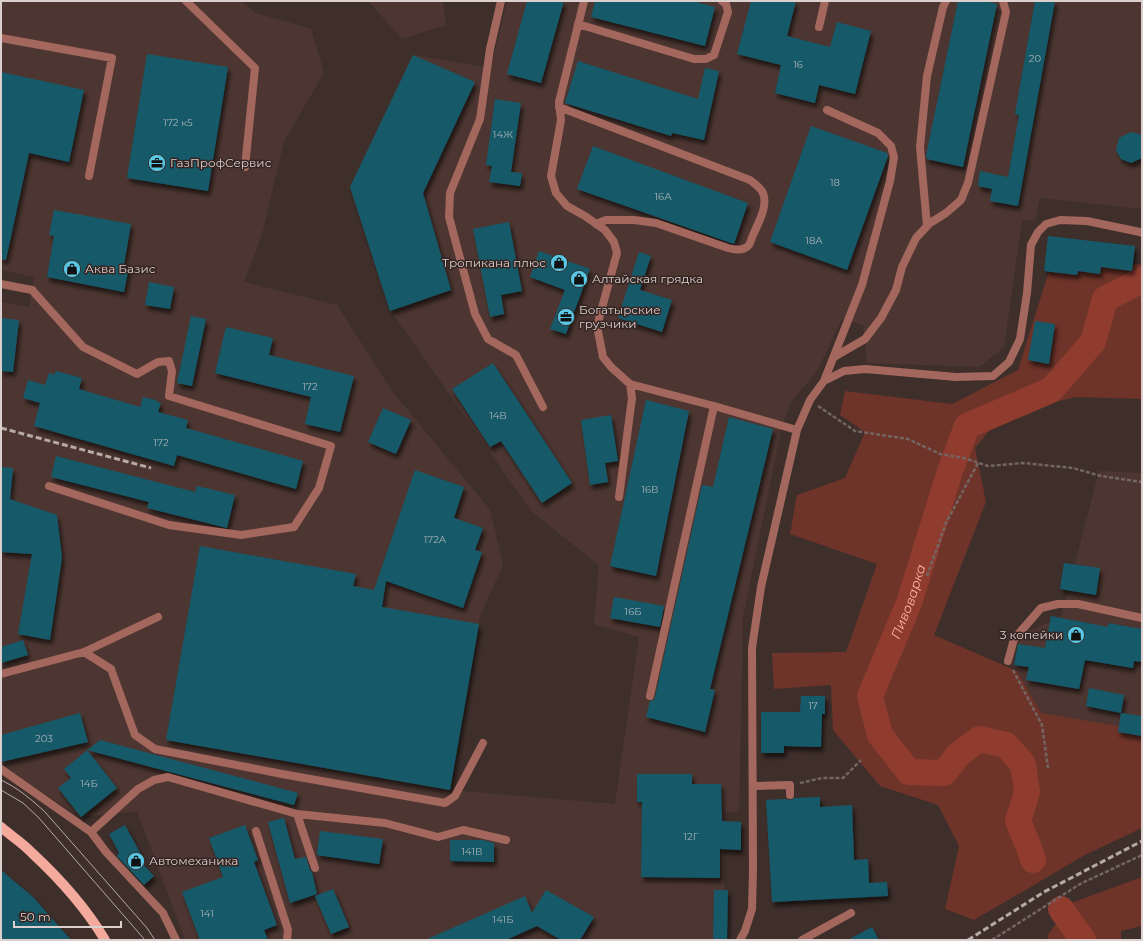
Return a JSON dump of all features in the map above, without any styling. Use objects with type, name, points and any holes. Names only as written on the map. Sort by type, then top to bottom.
[{"type":"main road","points":[[1,828],[32,852],[95,923],[105,940]]},
{"type":"street","points":[[186,1],[255,68],[245,167]]},
{"type":"street","points":[[501,1],[490,49],[480,119],[450,193],[449,217],[475,314],[488,339],[516,355],[543,408]]},
{"type":"street","points":[[584,1],[559,102],[561,120],[551,176],[556,193],[567,206],[585,216],[604,230],[614,242],[617,253],[597,326],[603,357],[611,367],[630,384],[797,430]]},
{"type":"street","points":[[578,24],[694,59],[706,59],[714,55],[728,12],[726,4],[722,1]]},
{"type":"street","points":[[819,27],[825,1]]},
{"type":"street","points":[[927,226],[920,147],[927,76],[943,7],[946,1]]},
{"type":"street","points":[[834,357],[865,339],[881,318],[896,290],[902,267],[916,238],[930,223],[946,213],[961,200],[968,183],[1006,12],[1003,1]]},
{"type":"street","points":[[1,38],[112,58],[89,176]]},
{"type":"street","points":[[559,108],[750,180],[763,192],[764,200],[762,212],[749,245],[742,249],[735,250],[728,248],[656,222],[606,220],[596,224]]},
{"type":"street","points":[[740,940],[745,931],[752,909],[752,648],[761,587],[797,430],[810,400],[824,381],[862,285],[890,181],[894,157],[891,146],[878,133],[827,110]]},
{"type":"street","points":[[824,381],[844,371],[865,368],[956,377],[993,376],[1008,362],[1020,339],[1027,293],[1031,245],[1038,232],[1046,224],[1060,220],[1087,221],[1142,233]]},
{"type":"street","points":[[1,284],[32,290],[83,347],[137,374],[158,362],[169,361],[172,371],[169,396],[330,446],[319,488],[294,527],[241,535],[169,525],[49,486]]},
{"type":"street","points":[[619,498],[632,398],[630,384]]},
{"type":"street","points":[[650,696],[714,406]]},
{"type":"street","points":[[1008,661],[1014,639],[1041,608],[1058,604],[1078,604],[1142,618]]},
{"type":"street","points":[[1,674],[84,652],[158,617]]},
{"type":"street","points":[[84,652],[111,669],[135,735],[155,749],[282,774],[446,803],[455,796],[483,743]]},
{"type":"street","points":[[1,769],[91,832],[106,852],[163,913],[176,940]]},
{"type":"street","points":[[91,832],[138,789],[154,780],[168,777],[297,814],[385,823],[438,837],[463,830],[506,840]]},
{"type":"street","points":[[753,786],[790,785],[790,795]]},
{"type":"street","points":[[297,814],[316,868]]},
{"type":"street","points":[[256,831],[288,930],[287,940]]},
{"type":"street","points":[[802,940],[851,913]]},
{"type":"path","points":[[810,400],[855,431],[908,438],[940,454],[964,458],[988,466],[1023,463],[1073,468],[1101,476],[1142,482]]},
{"type":"path","points":[[927,576],[946,523],[978,463]]},
{"type":"path","points":[[1008,661],[1042,725],[1048,768]]},
{"type":"path","points":[[790,785],[822,778],[843,778],[861,760]]},
{"type":"path","points":[[992,940],[1080,884],[1142,855]]},
{"type":"shaded area","points":[[1,1],[241,1],[256,13],[311,29],[324,73],[284,141],[262,234],[244,282],[337,305],[392,391],[490,510],[503,565],[480,616],[450,790],[615,804],[639,637],[594,624],[599,565],[531,511],[390,311],[350,187],[413,55],[491,68],[507,1],[1142,1],[1142,209],[1040,198],[1035,221],[1022,220],[1004,347],[979,367],[867,363],[863,325],[842,319],[817,371],[791,402],[782,425],[743,617],[739,811],[724,813],[724,940],[185,940],[137,811],[81,817],[1,766],[1,302],[29,307],[35,277],[1,270]]},
{"type":"shaded area","points":[[365,1],[443,1],[446,25],[402,39],[370,3]]},
{"type":"shaded area","points":[[1142,264],[1142,399],[1076,397],[1002,415],[975,448],[986,502],[934,635],[1017,671],[1041,713],[1142,730],[1142,828],[1085,855],[974,920],[945,909],[959,846],[938,805],[880,786],[833,730],[831,685],[774,689],[772,653],[846,652],[877,564],[790,534],[797,495],[845,478],[865,432],[840,415],[845,391],[952,404],[1018,370],[1049,271]]},
{"type":"shaded area","points":[[1099,471],[1142,473],[1142,730],[1041,713],[1017,671],[1019,635],[1061,617]]},
{"type":"shaded area","points":[[1142,877],[1142,926],[1121,931],[1121,940],[1049,940],[1047,936],[1071,903]]},
{"type":"building","points":[[527,1],[564,1],[541,83],[507,74]]},
{"type":"building","points":[[595,1],[692,1],[715,7],[705,46],[591,17]]},
{"type":"building","points":[[751,1],[796,1],[787,36],[830,47],[837,22],[871,31],[855,94],[819,85],[815,103],[775,93],[781,65],[737,54]]},
{"type":"building","points":[[958,1],[984,1],[997,4],[963,167],[927,159],[926,156]]},
{"type":"building","points":[[1035,1],[1055,1],[1018,206],[990,201],[992,189],[978,186],[980,171],[1008,177],[1019,115],[1015,114]]},
{"type":"building","points":[[147,54],[228,67],[208,191],[127,178]]},
{"type":"building","points":[[413,55],[475,82],[423,193],[451,290],[390,311],[350,187]]},
{"type":"building","points":[[578,61],[698,99],[705,68],[719,71],[704,140],[672,133],[671,136],[565,103]]},
{"type":"building","points":[[1,72],[84,90],[69,162],[29,153],[6,260],[1,259]]},
{"type":"building","points":[[495,99],[521,103],[511,172],[522,173],[520,186],[489,182],[492,166],[486,165]]},
{"type":"building","points":[[811,126],[887,153],[888,156],[847,270],[770,242]]},
{"type":"building","points":[[1131,132],[1142,135],[1142,158],[1131,163],[1121,159],[1116,150],[1119,138]]},
{"type":"building","points":[[593,146],[748,203],[734,244],[577,189]]},
{"type":"building","points":[[54,210],[131,224],[124,265],[129,267],[124,292],[47,277],[54,236],[49,235]]},
{"type":"building","points":[[509,222],[522,291],[501,295],[504,314],[490,317],[473,229]]},
{"type":"building","points":[[1048,236],[1135,246],[1132,271],[1101,267],[1100,274],[1078,271],[1077,275],[1044,271]]},
{"type":"building","points":[[539,251],[590,269],[566,334],[550,329],[565,290],[530,277]]},
{"type":"building","points":[[639,252],[651,256],[640,290],[672,300],[662,332],[618,318]]},
{"type":"building","points":[[149,282],[174,287],[170,309],[145,305]]},
{"type":"building","points":[[191,316],[206,319],[192,386],[177,383]]},
{"type":"building","points":[[1,318],[19,320],[13,372],[1,371]]},
{"type":"building","points":[[1035,321],[1055,324],[1049,364],[1028,360]]},
{"type":"building","points":[[226,327],[273,338],[269,355],[354,376],[340,432],[305,424],[311,397],[215,373]]},
{"type":"building","points":[[493,363],[572,483],[542,503],[501,441],[490,447],[452,389]]},
{"type":"building","points":[[56,371],[82,378],[79,389],[140,407],[143,397],[156,400],[161,403],[158,412],[188,420],[186,428],[303,461],[296,489],[177,455],[174,466],[34,426],[40,403],[23,398],[28,380],[45,385],[49,373],[54,375]]},
{"type":"building","points":[[646,400],[689,411],[656,576],[610,566]]},
{"type":"building","points":[[383,408],[411,420],[396,454],[368,442]]},
{"type":"building","points":[[611,415],[618,461],[605,463],[608,482],[590,485],[581,420]]},
{"type":"building","points":[[729,417],[773,429],[710,689],[715,690],[705,732],[646,717],[650,701],[654,700],[655,697],[702,485],[713,487]]},
{"type":"building","points":[[56,456],[195,492],[197,486],[235,495],[227,528],[147,508],[149,502],[51,477]]},
{"type":"building","points":[[1,467],[13,468],[10,499],[57,515],[62,558],[50,640],[18,634],[32,554],[1,552]]},
{"type":"building","points":[[415,470],[464,487],[454,518],[483,528],[475,550],[482,552],[463,608],[386,581],[382,607],[479,624],[450,790],[166,740],[200,546],[356,574],[353,586],[374,590]]},
{"type":"building","points":[[1064,563],[1100,568],[1096,595],[1060,589]]},
{"type":"building","points":[[614,597],[664,606],[660,627],[610,618]]},
{"type":"building","points":[[1051,616],[1108,627],[1108,623],[1142,629],[1142,662],[1134,661],[1133,668],[1085,660],[1079,689],[1026,680],[1029,667],[1014,665],[1018,644],[1045,648]]},
{"type":"building","points":[[23,640],[28,655],[1,663],[1,647]]},
{"type":"building","points":[[1089,688],[1124,695],[1121,713],[1086,706]]},
{"type":"building","points":[[801,696],[825,696],[825,714],[822,714],[821,747],[784,746],[784,753],[761,753],[761,712],[800,712]]},
{"type":"building","points":[[80,713],[88,742],[1,762],[1,735]]},
{"type":"building","points":[[1121,713],[1142,716],[1142,736],[1118,732]]},
{"type":"building","points":[[100,740],[298,793],[294,805],[87,750]]},
{"type":"building","points":[[87,750],[117,788],[81,817],[58,788],[71,778],[64,769]]},
{"type":"building","points":[[637,774],[692,774],[692,784],[721,784],[722,821],[741,822],[741,850],[720,849],[720,878],[641,877],[642,802],[637,802]]},
{"type":"building","points":[[820,797],[820,807],[852,805],[854,860],[868,859],[869,883],[887,882],[888,896],[772,902],[766,800],[790,800],[794,798]]},
{"type":"building","points":[[284,818],[295,859],[306,857],[312,872],[317,894],[290,903],[268,822]]},
{"type":"building","points":[[125,825],[143,858],[139,860],[154,876],[144,885],[117,856],[119,853],[109,834]]},
{"type":"building","points":[[245,825],[258,860],[254,862],[277,925],[264,930],[268,940],[200,940],[182,892],[223,877],[209,838]]},
{"type":"building","points":[[320,831],[383,839],[379,864],[317,855]]},
{"type":"building","points":[[450,840],[483,840],[494,843],[494,862],[450,861]]},
{"type":"building","points":[[1,870],[33,897],[71,940],[1,940]]},
{"type":"building","points":[[333,889],[349,927],[331,934],[315,896]]},
{"type":"building","points":[[546,890],[594,917],[580,940],[561,940],[537,926],[506,940],[425,940],[525,896],[532,913]]},
{"type":"building","points":[[714,890],[728,890],[727,940],[713,940]]},
{"type":"building","points":[[872,927],[879,940],[848,940]]},
{"type":"waterway","name":"Пивоварка","points":[[1033,860],[1018,821],[1027,792],[1023,764],[1006,745],[979,739],[958,755],[944,773],[909,772],[880,735],[870,696],[909,603],[950,471],[967,426],[1051,390],[1093,342],[1105,299],[1142,280]]},
{"type":"waterway","name":"Пивоварка","points":[[1061,909],[1083,940]]},
{"type":"tram line","points":[[1,780],[24,794],[45,812],[147,928],[155,940]]},
{"type":"tram line","points":[[1,790],[23,803],[39,818],[145,940]]},
{"type":"railway","points":[[1,428],[151,468]]},
{"type":"railway","points":[[968,940],[1044,892],[1142,841]]},
{"type":"place","name":"ГазПрофСервис","points":[[157,163]]},
{"type":"place","name":"Тропикана плюс","points":[[559,263]]},
{"type":"place","name":"Аква Базис","points":[[72,269]]},
{"type":"place","name":"Алтайская грядка","points":[[579,279]]},
{"type":"place","name":"Богатырские грузчики","points":[[566,317]]},
{"type":"place","name":"3 копейки","points":[[1076,635]]},
{"type":"place","name":"Автомеханика","points":[[136,861]]}]
